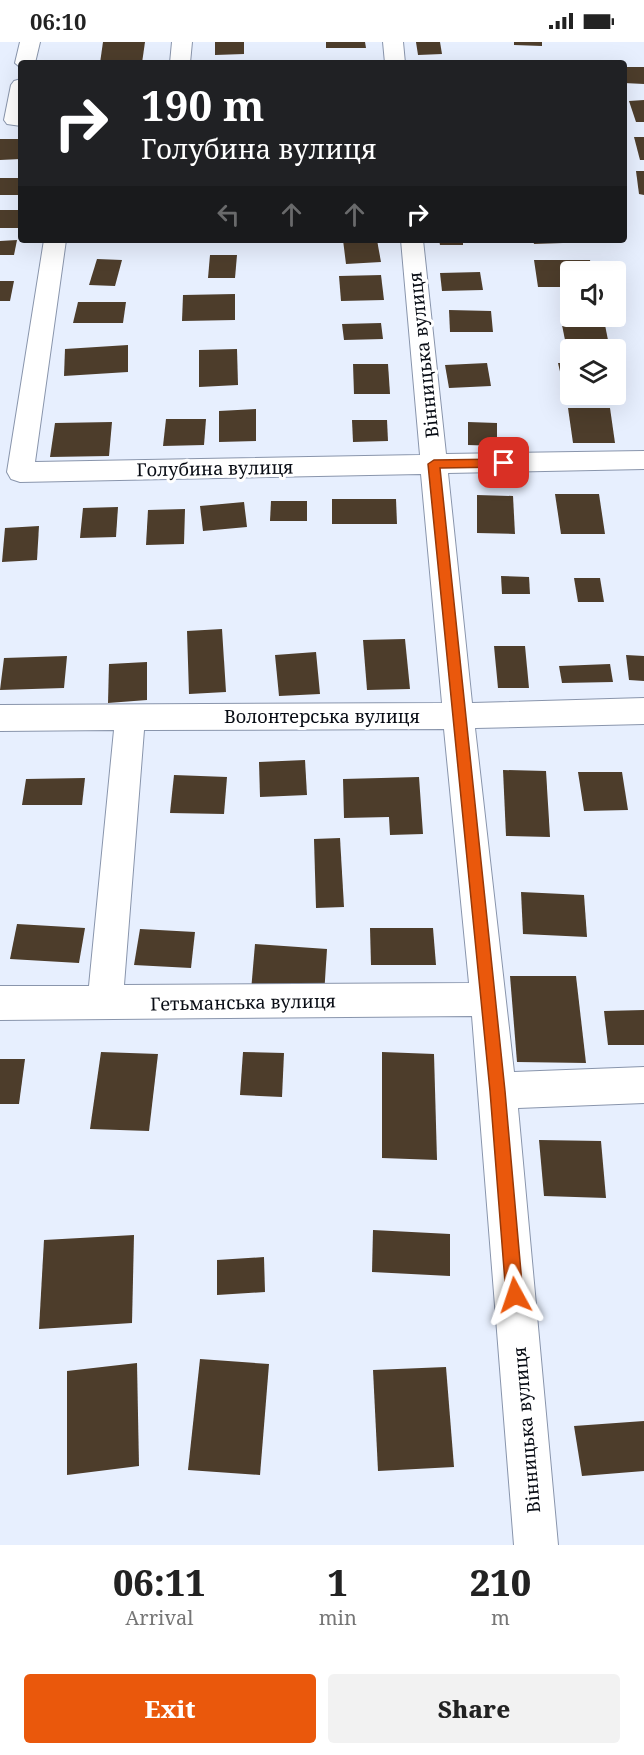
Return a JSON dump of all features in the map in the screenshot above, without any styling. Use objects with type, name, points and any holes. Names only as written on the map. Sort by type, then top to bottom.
[{"type":"street","points":[[27,60],[30,42]]},
{"type":"street","points":[[180,60],[182,42]]},
{"type":"street","points":[[393,42],[395,60]]},
{"type":"street","points":[[18,100],[14,120],[18,120]]},
{"type":"street","name":"Голубина вулиця","points":[[55,243],[20,472],[644,460]]},
{"type":"street","name":"Вінницька вулиця","points":[[412,243],[458,716],[498,1091],[536,1545]]},
{"type":"street","name":"Волонтерська вулиця","points":[[0,718],[458,716],[644,711]]},
{"type":"street","points":[[105,1004],[130,716]]},
{"type":"street","name":"Гетьманська вулиця","points":[[0,1003],[105,1004],[487,999]]},
{"type":"street","points":[[498,1091],[644,1085]]},
{"type":"building","points":[[103,42],[145,42],[142,60],[100,60]]},
{"type":"building","points":[[215,42],[244,42],[244,54],[215,55]]},
{"type":"building","points":[[326,42],[365,42],[366,48],[326,48]]},
{"type":"building","points":[[416,42],[440,42],[442,54],[418,55]]},
{"type":"building","points":[[514,42],[542,42],[542,46],[514,45]]},
{"type":"building","points":[[627,67],[644,67],[644,84],[627,83]]},
{"type":"building","points":[[644,100],[644,122],[636,122],[629,101]]},
{"type":"building","points":[[634,137],[644,137],[644,160],[640,160]]},
{"type":"building","points":[[0,139],[18,139],[18,159],[0,160]]},
{"type":"building","points":[[636,171],[644,171],[644,195],[639,194]]},
{"type":"building","points":[[0,178],[18,178],[18,195],[0,195]]},
{"type":"building","points":[[0,210],[18,210],[18,228],[0,228]]},
{"type":"building","points":[[17,240],[14,255],[0,255],[0,241]]},
{"type":"building","points":[[343,243],[378,243],[381,262],[346,264]]},
{"type":"building","points":[[440,243],[463,243],[463,245],[440,245]]},
{"type":"building","points":[[210,255],[237,255],[235,278],[208,278]]},
{"type":"building","points":[[97,259],[122,260],[115,286],[89,285]]},
{"type":"building","points":[[534,260],[590,260],[560,261],[560,287],[538,287]]},
{"type":"building","points":[[480,272],[483,290],[442,291],[440,273]]},
{"type":"building","points":[[381,275],[384,300],[341,301],[339,276]]},
{"type":"building","points":[[0,281],[14,281],[10,301],[0,301]]},
{"type":"building","points":[[235,294],[235,320],[182,321],[183,295]]},
{"type":"building","points":[[78,302],[126,302],[123,323],[73,323]]},
{"type":"building","points":[[449,310],[491,311],[493,332],[450,332]]},
{"type":"building","points":[[381,323],[383,339],[344,340],[342,324]]},
{"type":"building","points":[[562,327],[605,327],[608,339],[565,339]]},
{"type":"building","points":[[128,345],[128,372],[64,376],[65,349]]},
{"type":"building","points":[[237,349],[238,385],[199,387],[199,350]]},
{"type":"building","points":[[487,363],[491,386],[449,388],[445,365]]},
{"type":"building","points":[[353,364],[388,364],[390,394],[354,394]]},
{"type":"building","points":[[568,408],[610,408],[615,443],[573,443]]},
{"type":"building","points":[[256,409],[256,441],[219,442],[219,411]]},
{"type":"building","points":[[166,419],[206,419],[204,445],[163,446]]},
{"type":"building","points":[[352,420],[387,420],[388,441],[353,442]]},
{"type":"building","points":[[112,422],[109,456],[50,457],[55,423]]},
{"type":"building","points":[[468,422],[497,423],[497,446],[468,445]]},
{"type":"building","points":[[555,494],[599,494],[605,534],[561,534]]},
{"type":"building","points":[[477,495],[513,496],[515,534],[477,533]]},
{"type":"building","points":[[332,499],[396,499],[397,524],[332,524]]},
{"type":"building","points":[[271,501],[307,501],[307,521],[270,521]]},
{"type":"building","points":[[244,502],[247,527],[203,531],[200,506]]},
{"type":"building","points":[[118,507],[116,537],[80,538],[83,508]]},
{"type":"building","points":[[185,509],[184,544],[146,545],[148,510]]},
{"type":"building","points":[[39,526],[37,560],[2,562],[5,528]]},
{"type":"building","points":[[501,576],[529,577],[530,594],[502,594]]},
{"type":"building","points":[[574,578],[600,578],[604,602],[578,602]]},
{"type":"building","points":[[222,629],[226,692],[189,694],[187,631]]},
{"type":"building","points":[[405,639],[410,689],[367,690],[363,640]]},
{"type":"building","points":[[494,646],[525,646],[529,688],[498,688]]},
{"type":"building","points":[[316,652],[320,694],[279,696],[275,655]]},
{"type":"building","points":[[626,655],[644,656],[644,681],[629,680]]},
{"type":"building","points":[[67,656],[64,688],[0,690],[4,658]]},
{"type":"building","points":[[147,662],[147,700],[108,703],[109,664]]},
{"type":"building","points":[[610,664],[613,682],[562,683],[559,666]]},
{"type":"building","points":[[305,760],[307,795],[260,797],[259,762]]},
{"type":"building","points":[[503,770],[546,771],[550,837],[506,836]]},
{"type":"building","points":[[578,772],[622,772],[628,810],[584,811]]},
{"type":"building","points":[[174,775],[227,777],[224,814],[170,813]]},
{"type":"building","points":[[419,777],[423,834],[390,835],[389,817],[344,818],[343,779]]},
{"type":"building","points":[[85,778],[82,805],[22,805],[26,779]]},
{"type":"building","points":[[340,838],[344,907],[316,908],[314,839]]},
{"type":"building","points":[[521,892],[584,895],[587,937],[523,934]]},
{"type":"building","points":[[17,924],[85,928],[79,963],[10,959]]},
{"type":"building","points":[[370,928],[433,928],[436,965],[371,965]]},
{"type":"building","points":[[140,929],[195,932],[191,968],[134,965]]},
{"type":"building","points":[[255,944],[327,949],[324,995],[251,991]]},
{"type":"building","points":[[510,976],[576,976],[586,1063],[517,1062]]},
{"type":"building","points":[[644,1010],[644,1045],[608,1045],[604,1011]]},
{"type":"building","points":[[101,1052],[158,1054],[149,1131],[90,1129]]},
{"type":"building","points":[[243,1052],[284,1053],[282,1097],[240,1095]]},
{"type":"building","points":[[382,1052],[434,1054],[437,1160],[382,1158]]},
{"type":"building","points":[[0,1059],[25,1059],[19,1104],[0,1104]]},
{"type":"building","points":[[539,1140],[601,1141],[606,1198],[544,1196]]},
{"type":"building","points":[[373,1230],[450,1234],[450,1276],[372,1272]]},
{"type":"building","points":[[134,1235],[132,1323],[39,1329],[44,1240]]},
{"type":"building","points":[[264,1257],[265,1292],[217,1295],[217,1260]]},
{"type":"building","points":[[200,1359],[269,1364],[260,1475],[188,1470]]},
{"type":"building","points":[[137,1363],[139,1466],[67,1475],[67,1371]]},
{"type":"building","points":[[446,1367],[454,1467],[378,1471],[373,1370]]},
{"type":"building","points":[[644,1421],[644,1471],[582,1476],[574,1426]]},
{"type":"route","points":[[504,463],[434,464],[498,1091],[515,1295]]}]
